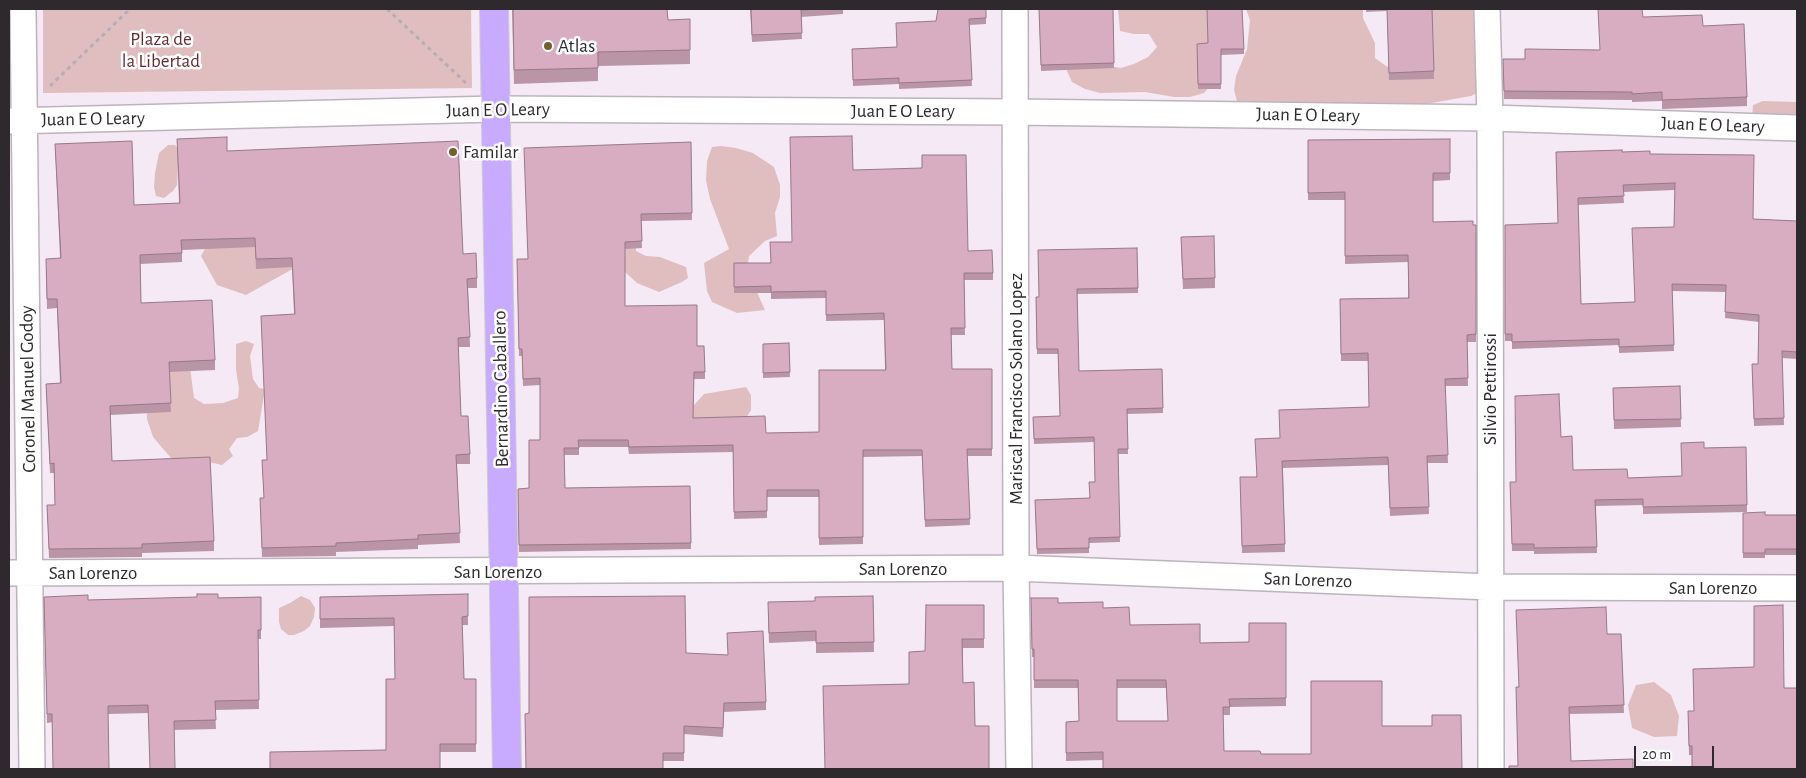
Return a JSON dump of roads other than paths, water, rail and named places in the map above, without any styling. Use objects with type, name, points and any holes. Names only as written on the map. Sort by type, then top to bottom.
[{"type":"highway","name":"Bernardino Caballero","points":[[494,9],[507,769]]},
{"type":"street","name":"Coronel Manuel Godoy","points":[[23,9],[17,121],[19,573],[32,769]]},
{"type":"street","name":"Mariscal Francisco Solano Lopez","points":[[1015,9],[1016,568],[1019,769]]},
{"type":"street","name":"Silvio Pettirossi","points":[[1487,9],[1490,118],[1491,769]]},
{"type":"street","name":"Juan E O Leary","points":[[17,121],[495,109],[1015,112],[1490,118],[1797,128]]},
{"type":"street","name":"San Lorenzo","points":[[19,573],[1016,568],[1491,587],[1797,588]]},
{"type":"place","name":"Atlas","points":[[548,46]]},
{"type":"place","name":"Familar","points":[[453,152]]},
{"type":"park label","name":"Plaza de la Libertad","points":[[161,50]]}]
